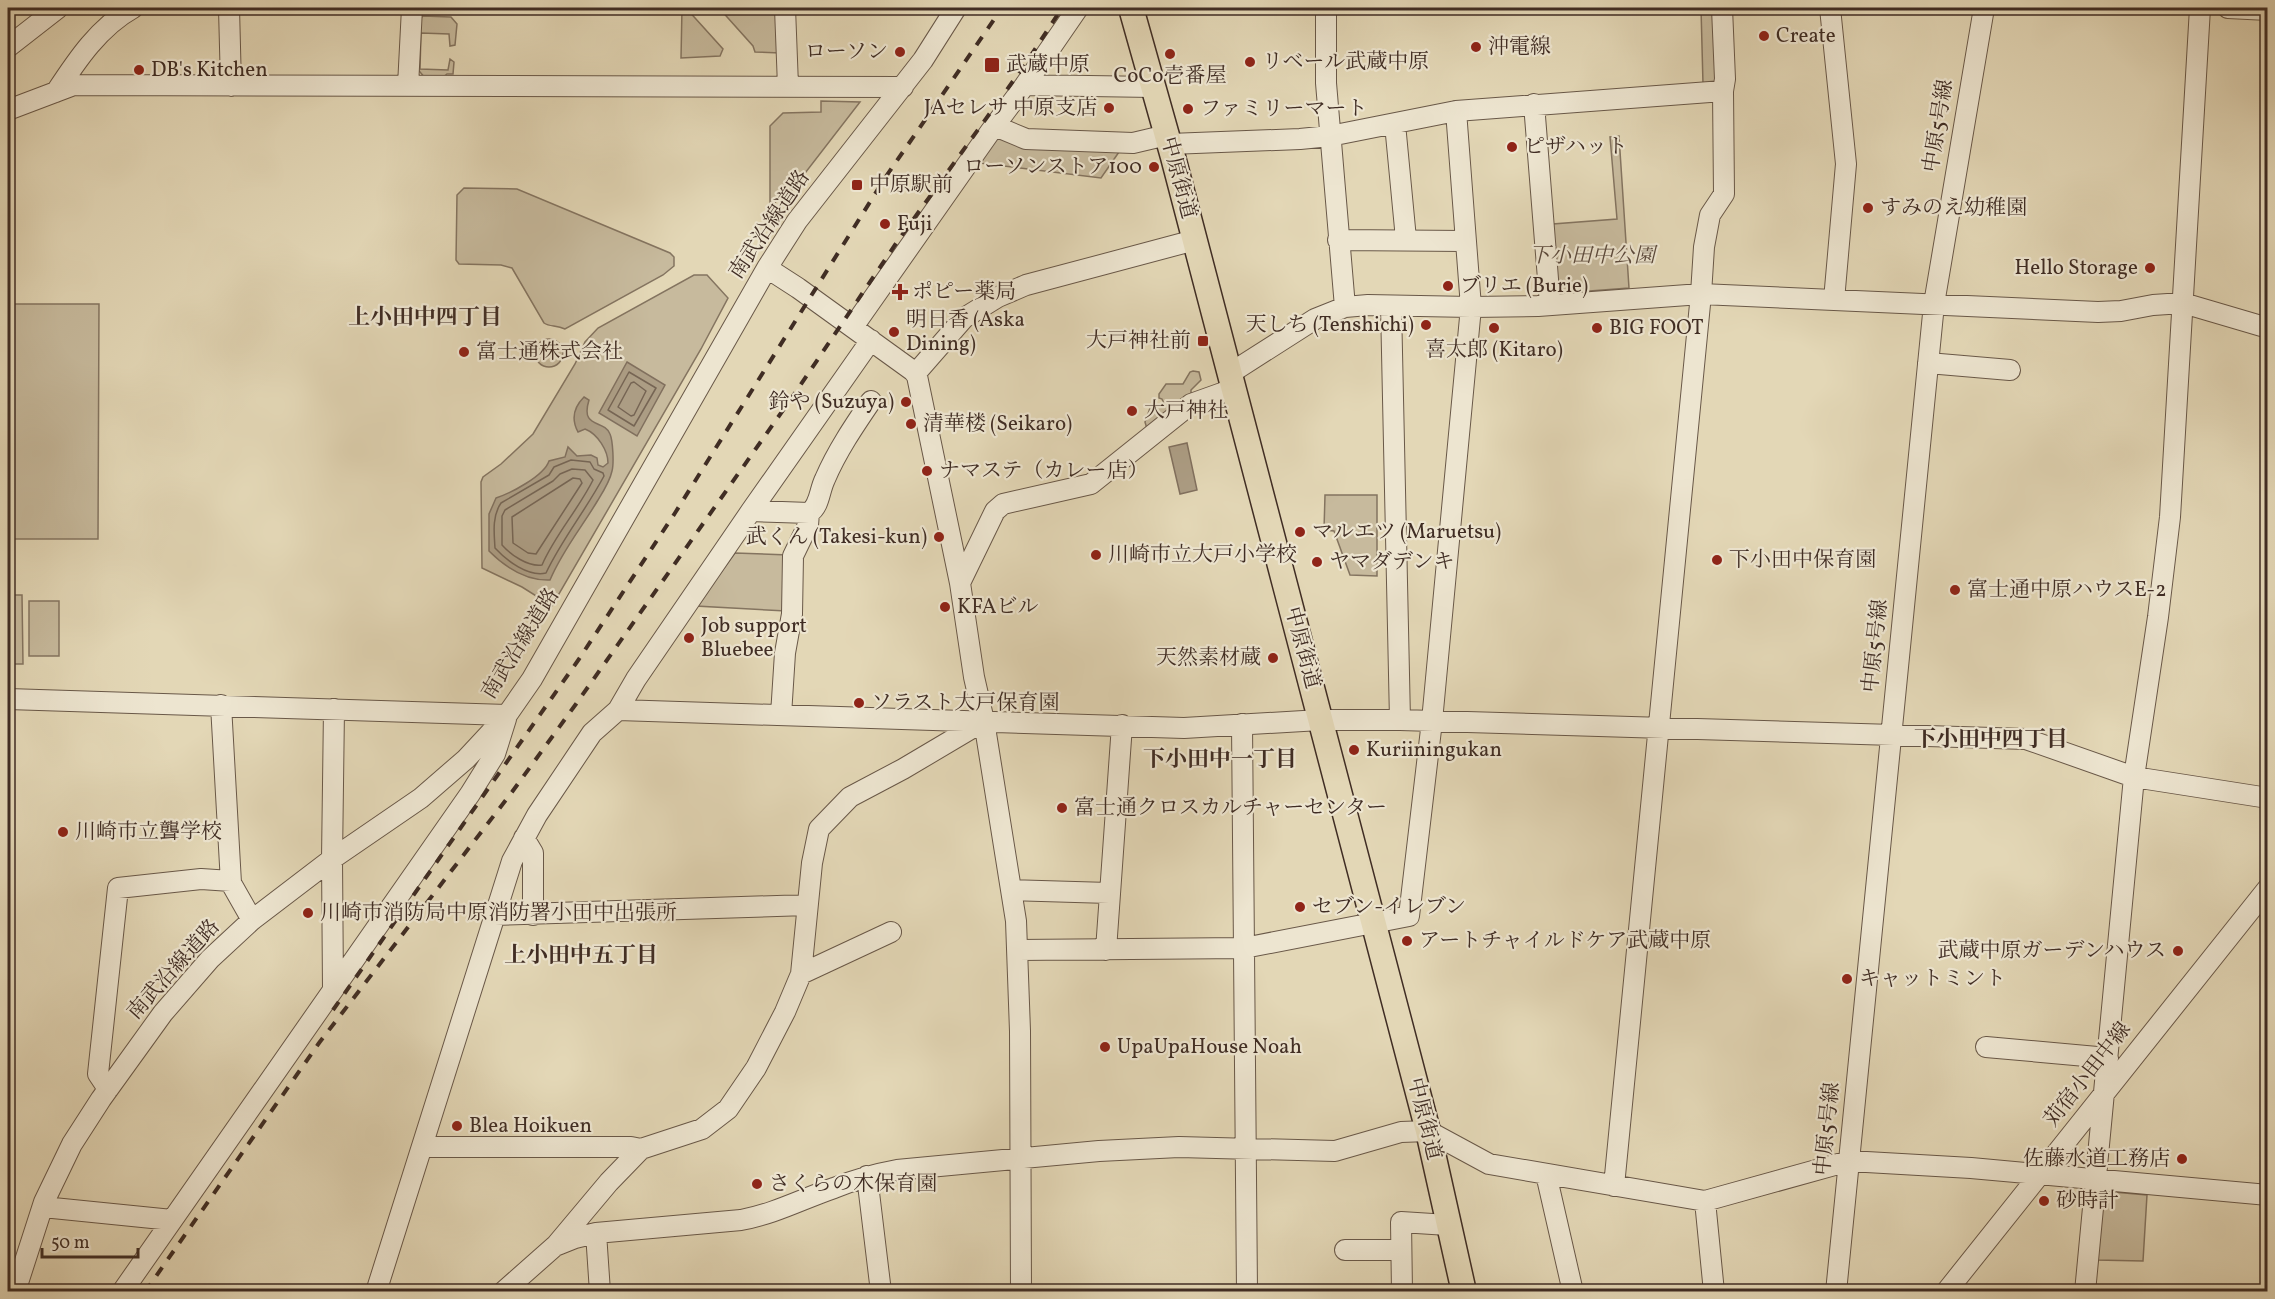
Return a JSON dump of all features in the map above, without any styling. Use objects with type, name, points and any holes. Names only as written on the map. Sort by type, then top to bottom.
[{"type":"main road","name":"中原街道","points":[[1131,8],[1195,240],[1428,1131],[1464,1292]]},
{"type":"street","points":[[8,47],[58,8]]},
{"type":"street","points":[[56,92],[81,55],[116,17],[133,8]]},
{"type":"street","points":[[229,8],[231,86]]},
{"type":"street","points":[[408,86],[412,8]]},
{"type":"street","points":[[784,8],[788,86]]},
{"type":"street","name":"南武沿線道路","points":[[15,1292],[15,1269],[72,1144],[108,1089],[163,1013],[210,959],[252,920],[332,859],[421,798],[466,759],[507,714],[532,679],[767,268],[797,221],[923,60],[956,8]]},
{"type":"street","points":[[853,327],[1078,8]]},
{"type":"street","points":[[1326,8],[1326,83],[1345,307]]},
{"type":"street","points":[[1614,1186],[1704,247],[1710,215],[1724,194],[1723,91],[1725,79],[1722,8],[1732,8]]},
{"type":"street","points":[[1830,8],[1846,164],[1834,300]]},
{"type":"street","name":"中原5号線","points":[[1836,1292],[1934,304],[1984,8]]},
{"type":"street","points":[[2085,1292],[2134,777],[2158,617],[2170,517],[2200,8]]},
{"type":"street","points":[[2228,8],[2268,10]]},
{"type":"street","points":[[8,110],[74,85],[903,87]]},
{"type":"street","points":[[1025,86],[1153,87]]},
{"type":"street","points":[[995,126],[1026,139],[1134,143],[1168,139],[1300,139],[1330,136],[1456,111],[1723,91]]},
{"type":"street","points":[[1534,104],[1550,304]]},
{"type":"street","points":[[1018,950],[1244,948],[1409,916],[1432,721],[1471,307],[1456,111]]},
{"type":"street","points":[[1395,123],[1406,239]]},
{"type":"street","points":[[916,373],[964,318],[998,297],[1026,285],[1195,240]]},
{"type":"street","points":[[1338,240],[1465,241]]},
{"type":"street","points":[[767,268],[916,373],[960,583],[1011,890],[1018,950],[1021,1292]]},
{"type":"street","points":[[960,583],[995,511],[1003,504],[1091,484],[1191,404],[1231,382],[1290,333],[1315,319],[1345,307],[1471,307],[1701,294],[2098,312],[2121,311],[2153,304],[2183,303],[2268,328]]},
{"type":"street","points":[[1391,306],[1400,720]]},
{"type":"street","points":[[376,1292],[495,915],[513,861],[524,838],[592,733],[618,710],[636,679],[871,340]]},
{"type":"street","points":[[1928,363],[2010,370]]},
{"type":"street","points":[[751,511],[809,513],[814,510],[820,489],[834,458],[871,401]]},
{"type":"street","points":[[781,715],[792,614],[793,556],[808,525],[809,513]]},
{"type":"street","points":[[8,699],[507,714],[495,754],[470,794],[122,1292]]},
{"type":"street","points":[[221,705],[231,881],[252,920]]},
{"type":"street","points":[[333,990],[334,709]]},
{"type":"street","points":[[618,710],[1184,728],[1320,720],[1400,720],[2026,740],[2134,777],[2268,798]]},
{"type":"street","points":[[422,1147],[641,1149],[702,1129],[728,1109],[756,1068],[801,975],[807,905],[819,829],[850,797],[984,721]]},
{"type":"street","points":[[1242,724],[1247,1292]]},
{"type":"street","points":[[1106,950],[1122,725]]},
{"type":"street","points":[[524,838],[533,853],[533,915]]},
{"type":"street","points":[[108,1089],[98,1074],[118,888],[201,879],[231,881]]},
{"type":"street","name":"苅宿小田中線","points":[[1946,1292],[2268,888]]},
{"type":"street","points":[[1011,890],[1109,893]]},
{"type":"street","points":[[495,915],[807,905]]},
{"type":"street","points":[[801,975],[891,932]]},
{"type":"street","points":[[1986,1047],[2108,1058]]},
{"type":"street","points":[[555,1246],[597,1233],[763,1216],[867,1176],[897,1170],[1099,1151],[1179,1147],[1335,1151],[1401,1132],[1428,1131],[1489,1164],[1705,1201],[1848,1161],[1971,1168],[2268,1195]]},
{"type":"street","points":[[503,1292],[555,1246],[609,1182],[641,1149]]},
{"type":"street","points":[[1546,1174],[1573,1292]]},
{"type":"street","points":[[867,1176],[881,1292]]},
{"type":"street","points":[[1705,1201],[1714,1292]]},
{"type":"street","points":[[43,1207],[172,1220]]},
{"type":"street","points":[[1402,1292],[1401,1222],[1448,1225]]},
{"type":"street","points":[[597,1233],[600,1292]]},
{"type":"street","points":[[1345,1250],[1401,1250]]},
{"type":"green space","points":[[682,8],[686,8],[723,49],[720,56],[681,58]]},
{"type":"green space","points":[[719,8],[778,8],[780,53],[755,52],[753,46]]},
{"type":"green space","points":[[1701,8],[1716,8],[1720,78],[1713,83],[1703,84]]},
{"type":"green space","points":[[423,16],[451,17],[457,24],[455,45],[450,46],[449,34],[421,33],[420,69],[448,70],[450,59],[454,62],[453,74],[447,74],[441,79],[426,79],[414,65],[415,24]]},
{"type":"green space","points":[[821,101],[860,102],[792,190],[770,206],[770,126],[783,113],[821,112]]},
{"type":"green space","points":[[999,134],[1119,152],[1101,178],[979,163]]},
{"type":"green space","name":"下小田中公園","points":[[1619,136],[1629,288],[1563,293],[1558,288],[1553,224],[1617,219],[1610,137]]},
{"type":"green space","points":[[464,188],[517,189],[670,253],[674,257],[674,266],[663,275],[565,329],[546,324],[512,268],[501,265],[459,264],[456,260],[457,195]]},
{"type":"green space","points":[[694,275],[707,275],[728,298],[701,349],[552,606],[522,587],[482,568],[481,482],[483,477],[501,464],[533,434],[575,364],[585,342],[598,328]]},
{"type":"green space","points":[[8,304],[99,304],[98,539],[8,539]]},
{"type":"green space","points":[[549,339],[559,343],[563,353],[559,363],[549,367],[539,363],[535,353],[539,343]]},
{"type":"green space","points":[[1193,371],[1199,372],[1201,380],[1191,390],[1191,395],[1147,429],[1145,422],[1150,408],[1164,404],[1159,394],[1166,384],[1183,384]]},
{"type":"green space","points":[[1325,495],[1377,495],[1377,576],[1350,575],[1334,531],[1324,530]]},
{"type":"green space","points":[[735,553],[789,555],[786,611],[696,606]]},
{"type":"green space","points":[[8,595],[22,595],[23,664],[8,664]]},
{"type":"green space","points":[[29,601],[59,601],[59,656],[29,656]]},
{"type":"green space","points":[[2102,1191],[2147,1195],[2143,1261],[2096,1260]]},
{"type":"water","points":[[627,362],[665,385],[637,436],[599,413]]},
{"type":"water","points":[[584,397],[589,400],[587,409],[590,420],[603,426],[610,434],[613,458],[611,475],[550,580],[532,578],[516,572],[489,551],[489,514],[496,498],[534,478],[549,461],[565,457],[568,447],[577,456],[591,455],[597,458],[598,465],[603,467],[608,463],[604,448],[598,439],[585,429],[578,432],[576,427],[575,413]]},
{"type":"water","points":[[1187,443],[1197,490],[1180,494],[1169,447]]},
{"type":"railway","points":[[333,1010],[579,659],[675,513],[885,178],[1002,8]]},
{"type":"railway","points":[[145,1292],[319,1043],[512,792],[576,704],[793,396],[897,242],[1024,66],[1062,8]]},
{"type":"place","name":"Create","points":[[1764,36]]},
{"type":"place","name":"沖電線","points":[[1476,47]]},
{"type":"place","name":"ローソン","points":[[900,52]]},
{"type":"place","name":"CoCo壱番屋","points":[[1170,54]]},
{"type":"place","name":"リベール武蔵中原","points":[[1250,62]]},
{"type":"place","name":"武蔵中原","points":[[992,65]]},
{"type":"place","name":"DB's Kitchen","points":[[139,70]]},
{"type":"place","name":"JAセレサ 中原支店","points":[[1109,108]]},
{"type":"place","name":"ファミリーマート","points":[[1188,109]]},
{"type":"place","name":"ピザハット","points":[[1512,147]]},
{"type":"place","name":"ローソンストア100","points":[[1154,167]]},
{"type":"place","name":"中原駅前","points":[[857,185]]},
{"type":"place","name":"すみのえ幼稚園","points":[[1868,208]]},
{"type":"place","name":"Fuji","points":[[885,224]]},
{"type":"place","name":"Hello Storage","points":[[2150,268]]},
{"type":"place","name":"ブリエ (Burie)","points":[[1448,286]]},
{"type":"place","name":"ポピー薬局","points":[[900,292]]},
{"type":"place","name":"天しち (Tenshichi)","points":[[1426,325]]},
{"type":"place","name":"喜太郎 (Kitaro)","points":[[1494,328]]},
{"type":"place","name":"BIG FOOT","points":[[1597,328]]},
{"type":"place","name":"明日香 (Aska Dining)","points":[[894,332]]},
{"type":"place","name":"大戸神社前","points":[[1203,341]]},
{"type":"place","name":"富士通株式会社","points":[[464,352]]},
{"type":"place","name":"鈴や (Suzuya)","points":[[906,402]]},
{"type":"place","name":"大戸神社","points":[[1132,411]]},
{"type":"place","name":"清華楼 (Seikaro)","points":[[911,424]]},
{"type":"place","name":"ナマステ（カレー店）","points":[[927,471]]},
{"type":"place","name":"マルエツ (Maruetsu)","points":[[1300,532]]},
{"type":"place","name":"武くん (Takesi-kun)","points":[[939,537]]},
{"type":"place","name":"川崎市立大戸小学校","points":[[1096,555]]},
{"type":"place","name":"下小田中保育園","points":[[1717,560]]},
{"type":"place","name":"ヤマダデンキ","points":[[1317,562]]},
{"type":"place","name":"富士通中原ハウスE-2","points":[[1955,590]]},
{"type":"place","name":"KFAビル","points":[[945,607]]},
{"type":"place","name":"Job support Bluebee","points":[[689,638]]},
{"type":"place","name":"天然素材蔵","points":[[1273,658]]},
{"type":"place","name":"ソラスト大戸保育園","points":[[859,703]]},
{"type":"place","name":"Kuriiningukan","points":[[1354,750]]},
{"type":"place","name":"富士通クロスカルチャーセンター","points":[[1062,808]]},
{"type":"place","name":"川崎市立聾学校","points":[[63,832]]},
{"type":"place","name":"セブン-イレブン","points":[[1300,907]]},
{"type":"place","name":"川崎市消防局中原消防署小田中出張所","points":[[308,913]]},
{"type":"place","name":"アートチャイルドケア武蔵中原","points":[[1407,941]]},
{"type":"place","name":"武蔵中原ガーデンハウス","points":[[2178,951]]},
{"type":"place","name":"キャットミント","points":[[1847,979]]},
{"type":"place","name":"UpaUpaHouse Noah","points":[[1105,1047]]},
{"type":"place","name":"Blea Hoikuen","points":[[457,1126]]},
{"type":"place","name":"佐藤水道工務店","points":[[2182,1159]]},
{"type":"place","name":"さくらの木保育園","points":[[757,1184]]},
{"type":"place","name":"砂時計","points":[[2044,1201]]},
{"type":"district","name":"上小田中四丁目","points":[[425,318]]},
{"type":"district","name":"下小田中四丁目","points":[[1991,740]]},
{"type":"district","name":"下小田中一丁目","points":[[1220,760]]},
{"type":"district","name":"上小田中五丁目","points":[[581,956]]}]
